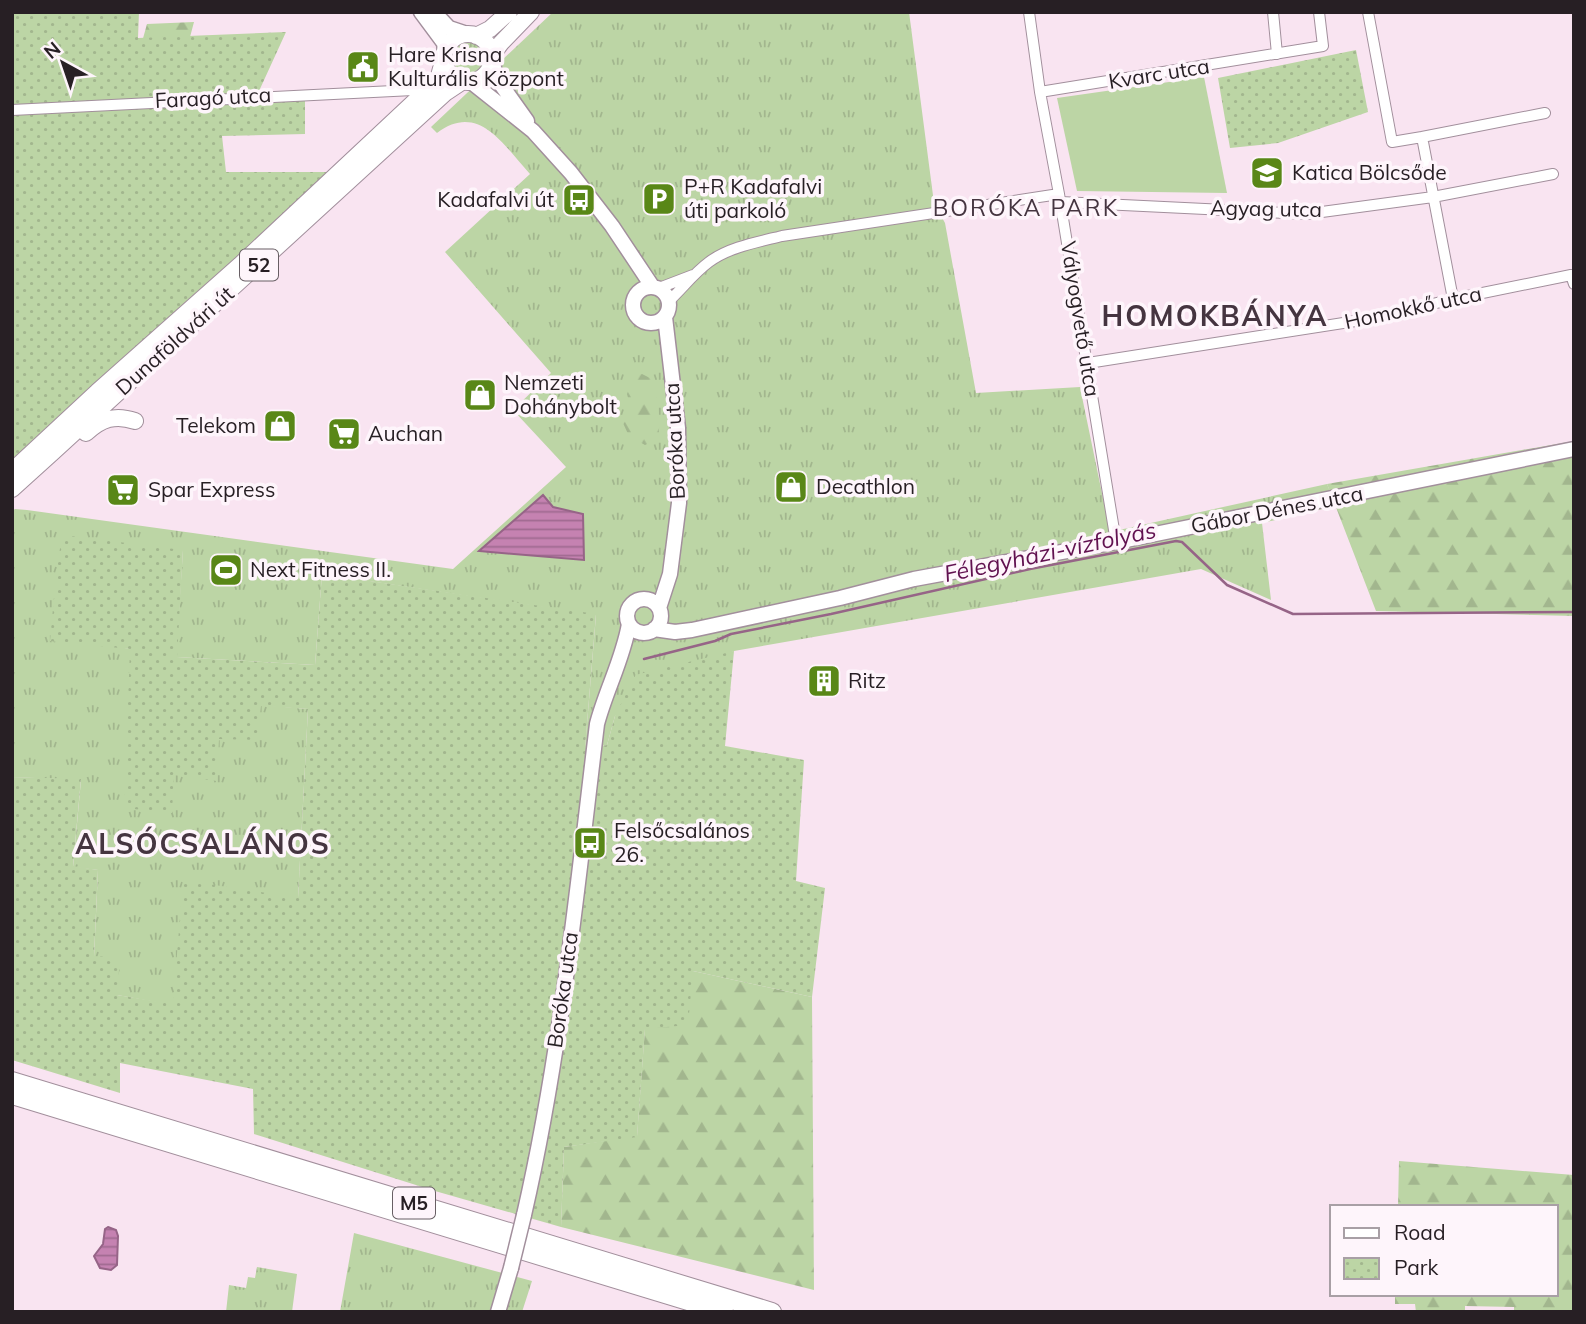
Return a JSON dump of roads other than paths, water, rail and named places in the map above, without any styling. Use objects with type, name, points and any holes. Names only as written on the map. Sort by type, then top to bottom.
[{"type":"highway","name":"M5","points":[[12,1081],[772,1312]]},
{"type":"highway","name":"M5","points":[[12,1095],[724,1312]]},
{"type":"highway","points":[[12,1104],[85,1124],[109,1125]]},
{"type":"main road","name":"52","points":[[444,54],[453,40],[490,29],[509,12]]},
{"type":"main road","name":"52","points":[[467,81],[484,75],[492,57],[531,12]]},
{"type":"main road","points":[[472,35],[488,44],[492,57]]},
{"type":"main road","points":[[444,54],[445,67],[450,74],[467,81]]},
{"type":"main road","name":"Dunaföldvári út","points":[[12,489],[18,470],[97,392],[240,265],[429,88],[439,76],[444,54]]},
{"type":"main road","name":"Dunaföldvári út","points":[[18,470],[55,450],[445,93],[467,81]]},
{"type":"main road","points":[[18,470],[50,464],[100,421],[120,418],[135,421]]},
{"type":"street","points":[[421,12],[441,39],[444,54]]},
{"type":"street","points":[[434,12],[449,28],[472,35]]},
{"type":"street","name":"Vályogvető utca","points":[[1029,12],[1040,92],[1088,363],[1116,542]]},
{"type":"street","points":[[1273,12],[1277,54]]},
{"type":"street","name":"Kvarc utca","points":[[1040,92],[1323,47],[1319,12]]},
{"type":"street","points":[[1368,12],[1392,142],[1545,113]]},
{"type":"street","points":[[492,57],[494,74],[533,131],[584,188],[655,287],[666,293],[669,301]]},
{"type":"street","points":[[467,81],[533,131]]},
{"type":"street","name":"Faragó utca","points":[[12,110],[414,90]]},
{"type":"street","points":[[1422,136],[1453,299]]},
{"type":"street","name":"Agyag utca","points":[[696,274],[710,261],[721,256],[782,236],[1060,198],[1307,214],[1433,197],[1553,174]]},
{"type":"street","points":[[625,247],[635,279],[634,312],[640,320],[647,323],[655,323],[665,317],[669,301],[696,274]]},
{"type":"street","points":[[635,295],[644,288],[696,274]]},
{"type":"street","name":"Homokkő utca","points":[[1088,363],[1375,318],[1453,299],[1572,279]]},
{"type":"street","name":"Boróka utca","points":[[660,611],[673,560],[679,470],[678,428],[665,317]]},
{"type":"street","name":"Boróka utca","points":[[647,323],[656,335],[669,363]]},
{"type":"street","name":"Gábor Dénes utca","points":[[650,631],[692,630],[914,579],[1116,542],[1574,449]]},
{"type":"street","name":"Boróka utca","points":[[645,599],[659,586],[673,560]]},
{"type":"street","points":[[660,611],[660,622],[650,631],[636,631],[629,624],[626,615],[635,601],[645,599],[653,601],[660,611],[692,630]]},
{"type":"street","name":"Boróka utca","points":[[498,1312],[541,1138],[597,724],[629,624]]},
{"type":"street","name":"Boróka utca","points":[[617,667],[633,645],[650,631]]},
{"type":"waterway","name":"Félegyházi-vízfolyás","points":[[644,659],[715,641],[731,634],[1030,569],[1176,541],[1182,542],[1227,585],[1293,614],[1574,612]]},
{"type":"place","name":"Hare Krisna Kulturális Központ","points":[[363,67]]},
{"type":"place","name":"Katica Bölcsőde","points":[[1267,173]]},
{"type":"place","name":"P+R Kadafalvi úti parkoló","points":[[659,199]]},
{"type":"place","name":"Kadafalvi út","points":[[579,200]]},
{"type":"place","name":"Nemzeti Dohánybolt","points":[[480,395]]},
{"type":"place","name":"Telekom","points":[[280,426]]},
{"type":"place","name":"Auchan","points":[[344,434]]},
{"type":"place","name":"Decathlon","points":[[791,487]]},
{"type":"place","name":"Spar Express","points":[[123,490]]},
{"type":"place","name":"Next Fitness II.","points":[[226,570]]},
{"type":"place","name":"Ritz","points":[[824,681]]},
{"type":"place","name":"Felsőcsalános 26.","points":[[590,843]]},
{"type":"district","name":"BORÓKA PARK","points":[[1026,208]]},
{"type":"district","name":"HOMOKBÁNYA","points":[[1215,316]]},
{"type":"district","name":"ALSÓCSALÁNOS","points":[[203,844]]}]
